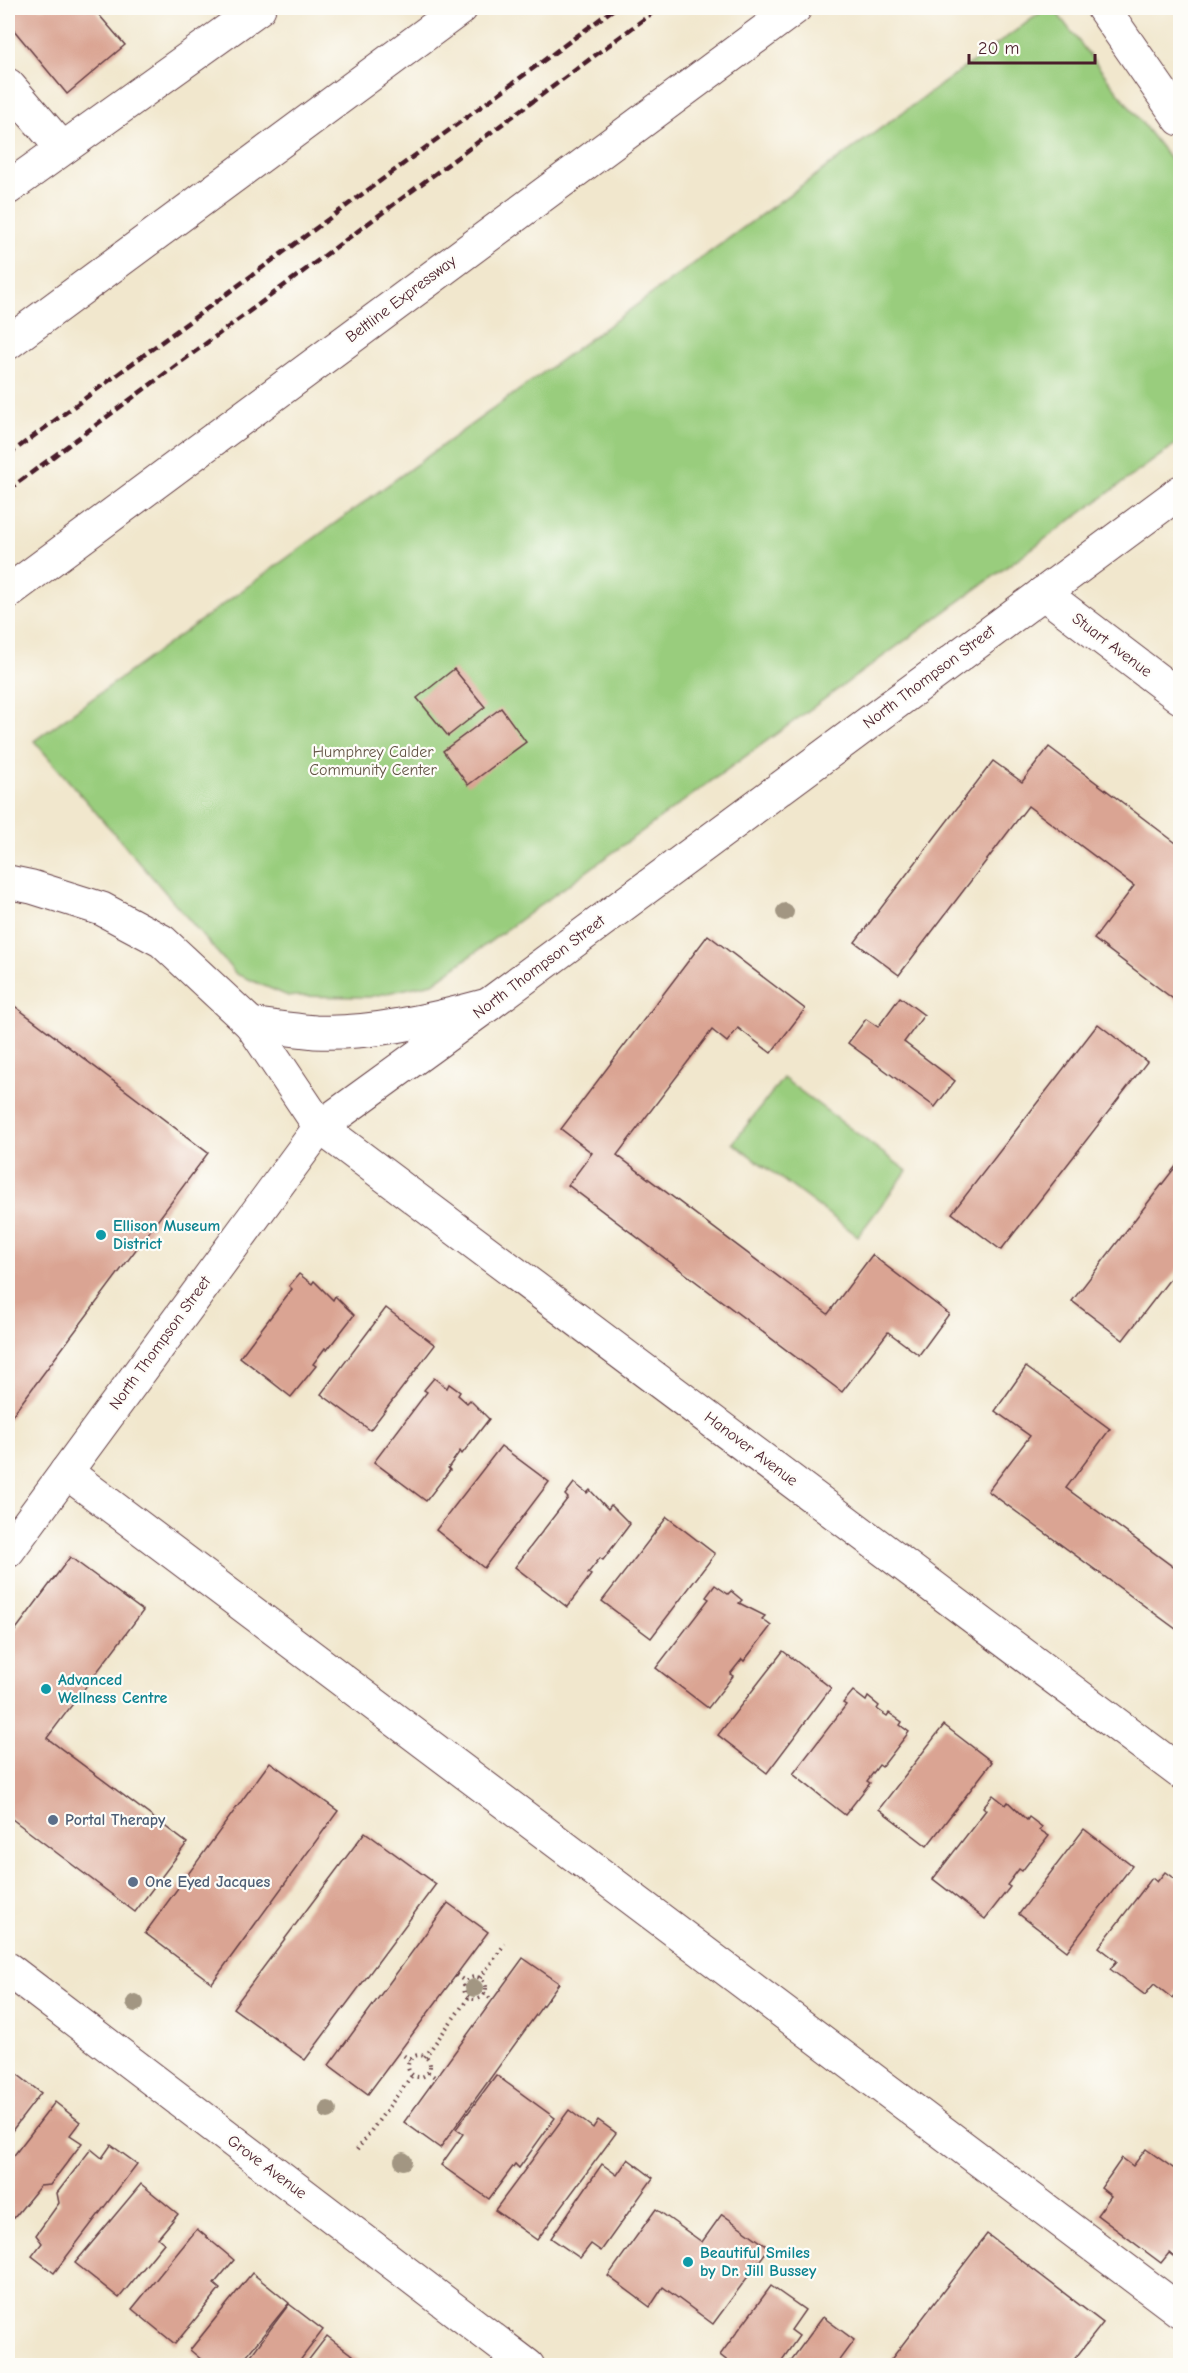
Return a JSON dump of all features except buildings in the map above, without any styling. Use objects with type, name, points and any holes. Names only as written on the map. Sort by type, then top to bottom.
[{"type":"main road","points":[[8,188],[259,8]]},
{"type":"main road","points":[[8,343],[461,8]]},
{"type":"main road","name":"Beltline Expressway","points":[[8,592],[795,8]]},
{"type":"main road","points":[[1103,8],[1180,119]]},
{"type":"main road","points":[[8,84],[62,148]]},
{"type":"main road","name":"North Thompson Street","points":[[8,1551],[320,1127],[1180,492]]},
{"type":"main road","name":"Stuart Avenue","points":[[1043,593],[1180,697]]},
{"type":"main road","name":"Hanover Avenue","points":[[8,882],[32,887],[102,909],[162,941],[250,1024],[320,1127],[1180,1772]]},
{"type":"main road","points":[[250,1024],[317,1032],[376,1028],[440,1018],[488,1005]]},
{"type":"main road","points":[[66,1472],[1180,2311]]},
{"type":"main road","name":"Grove Avenue","points":[[8,1969],[528,2366]]},
{"type":"path","points":[[480,1978],[506,1944]]},
{"type":"path","points":[[456,1975],[466,1982]]},
{"type":"path","points":[[473,1977],[480,1978],[486,1987],[484,1994],[478,1998],[469,1996],[464,1990],[466,1982],[473,1977]]},
{"type":"path","points":[[484,1994],[492,2000]]},
{"type":"path","points":[[425,2057],[469,1996]]},
{"type":"path","points":[[399,2052],[410,2060]]},
{"type":"path","points":[[410,2060],[418,2055],[425,2057],[429,2062],[428,2072]]},
{"type":"path","points":[[410,2060],[409,2068],[413,2074],[420,2077],[428,2072]]},
{"type":"path","points":[[428,2072],[436,2078]]},
{"type":"path","points":[[357,2150],[413,2074]]},
{"type":"green space","name":"Humphrey Calder Community Center","points":[[1047,8],[1053,8],[1180,172],[1180,441],[433,983],[369,997],[288,996],[236,974],[34,741]]},
{"type":"green space","points":[[783,1078],[907,1171],[858,1236],[733,1143]]},
{"type":"railway","points":[[8,455],[615,8]]},
{"type":"railway","points":[[8,490],[659,8]]},
{"type":"place","name":"Ellison Museum District","points":[[101,1235]]},
{"type":"place","name":"Advanced Wellness Centre","points":[[46,1689]]},
{"type":"place","name":"Portal Therapy","points":[[53,1820]]},
{"type":"place","name":"One Eyed Jacques","points":[[133,1882]]},
{"type":"place","name":"Beautiful Smiles by Dr. Jill Bussey","points":[[688,2262]]}]
